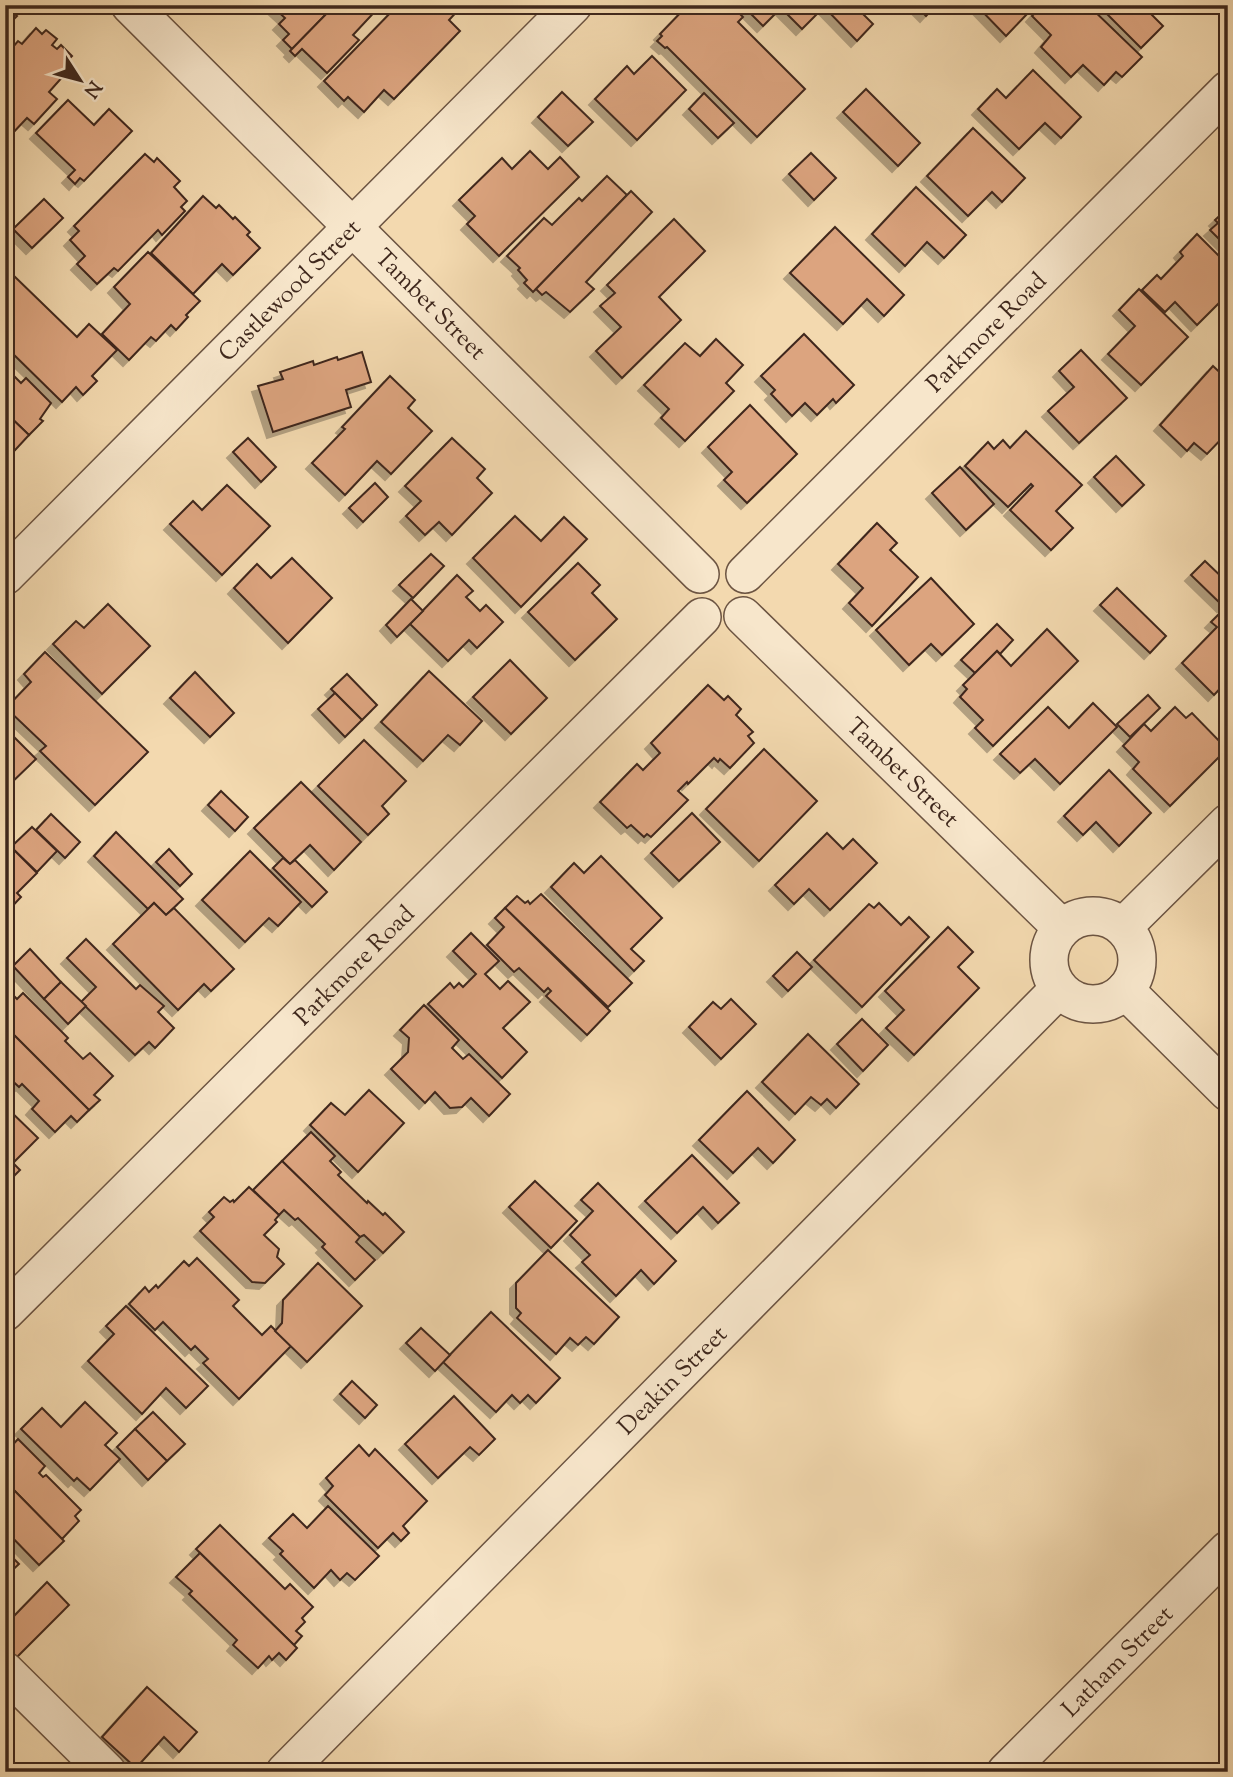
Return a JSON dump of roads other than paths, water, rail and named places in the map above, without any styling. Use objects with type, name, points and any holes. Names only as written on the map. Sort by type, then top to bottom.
[{"type":"street","name":"Tambet Street","points":[[130,5],[700,574]]},
{"type":"street","name":"Castlewood Street","points":[[5,576],[573,5]]},
{"type":"street","name":"Parkmore Road","points":[[745,574],[1228,90]]},
{"type":"street","points":[[718,564],[728,565],[745,574],[750,582],[752,600],[743,616],[736,621],[719,625],[702,617],[696,610],[692,591],[700,574],[718,564]]},
{"type":"street","name":"Tambet Street","points":[[743,616],[1062,928]]},
{"type":"street","name":"Parkmore Road","points":[[5,1312],[702,617]]},
{"type":"street","points":[[1123,927],[1228,823]]},
{"type":"street","points":[[1092,915],[1109,918],[1123,927],[1133,942],[1137,958],[1134,975],[1125,990],[1110,1001],[1091,1004],[1074,1000],[1059,989],[1051,975],[1048,958],[1052,941],[1062,928],[1076,919],[1092,915]]},
{"type":"street","name":"Deakin Street","points":[[285,1772],[1059,989]]},
{"type":"street","points":[[1125,990],[1228,1092]]},
{"type":"street","name":"Latham Street","points":[[1006,1772],[1228,1550]]},
{"type":"street","points":[[5,1671],[107,1772]]}]
